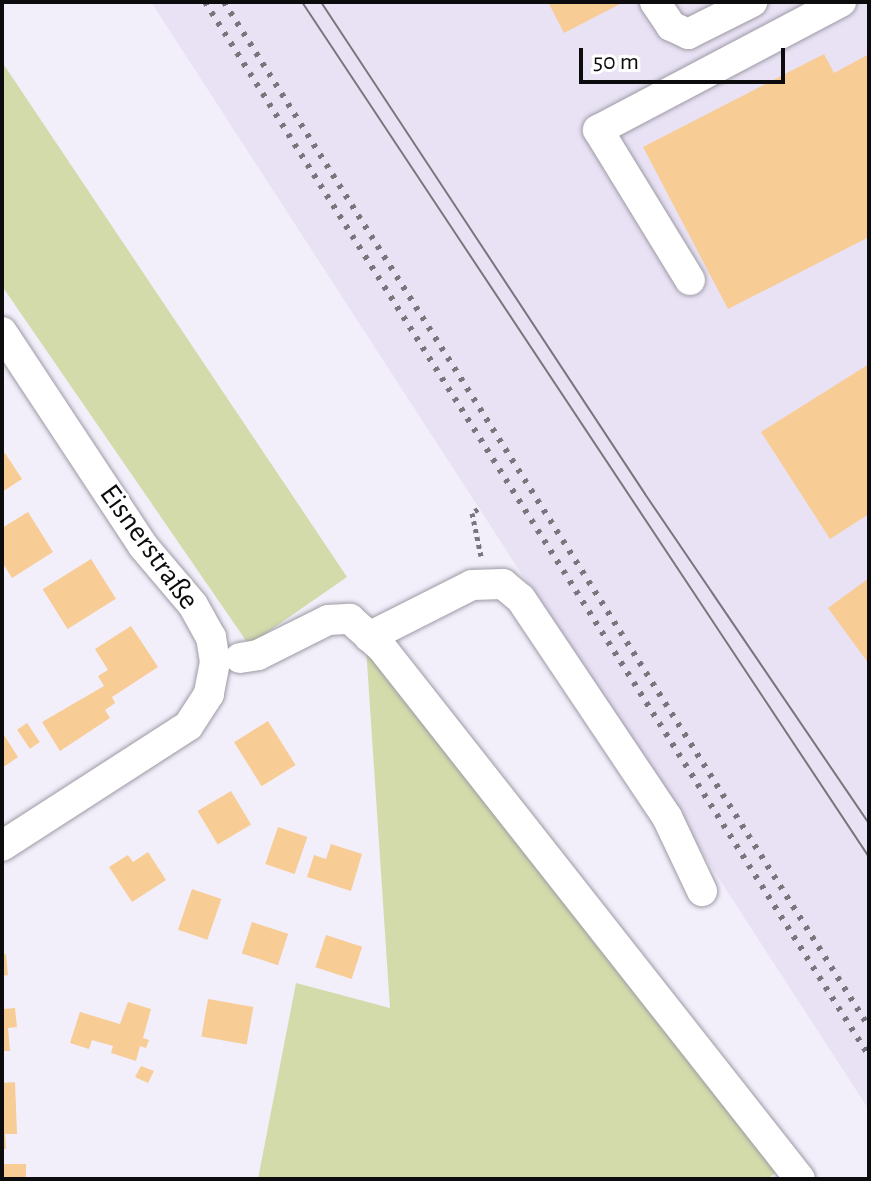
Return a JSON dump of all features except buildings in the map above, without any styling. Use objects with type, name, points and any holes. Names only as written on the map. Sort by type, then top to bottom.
[{"type":"street","points":[[655,2],[671,26],[688,34],[752,2]]},
{"type":"street","points":[[690,280],[598,130],[841,2]]},
{"type":"street","name":"Eisnerstraße","points":[[2,332],[143,546],[193,605],[211,637],[215,662],[209,694],[201,712],[188,726],[2,846]]},
{"type":"street","points":[[369,637],[472,585],[503,584],[521,599],[667,817],[702,891]]},
{"type":"street","points":[[240,658],[258,655],[328,620],[350,619],[382,648],[800,1179]]},
{"type":"path","points":[[478,509],[472,513],[487,585]]},
{"type":"shaded area","points":[[151,2],[869,2],[869,1110]]},
{"type":"green space","points":[[2,62],[347,577],[249,645],[2,286]]},
{"type":"green space","points":[[366,647],[780,1169],[768,1179],[258,1179],[296,983],[390,1008]]},
{"type":"tram line","points":[[302,2],[869,857]]},
{"type":"tram line","points":[[321,2],[645,494],[869,823]]},
{"type":"railway","points":[[205,2],[869,1056]]},
{"type":"railway","points":[[224,2],[869,1027]]}]
